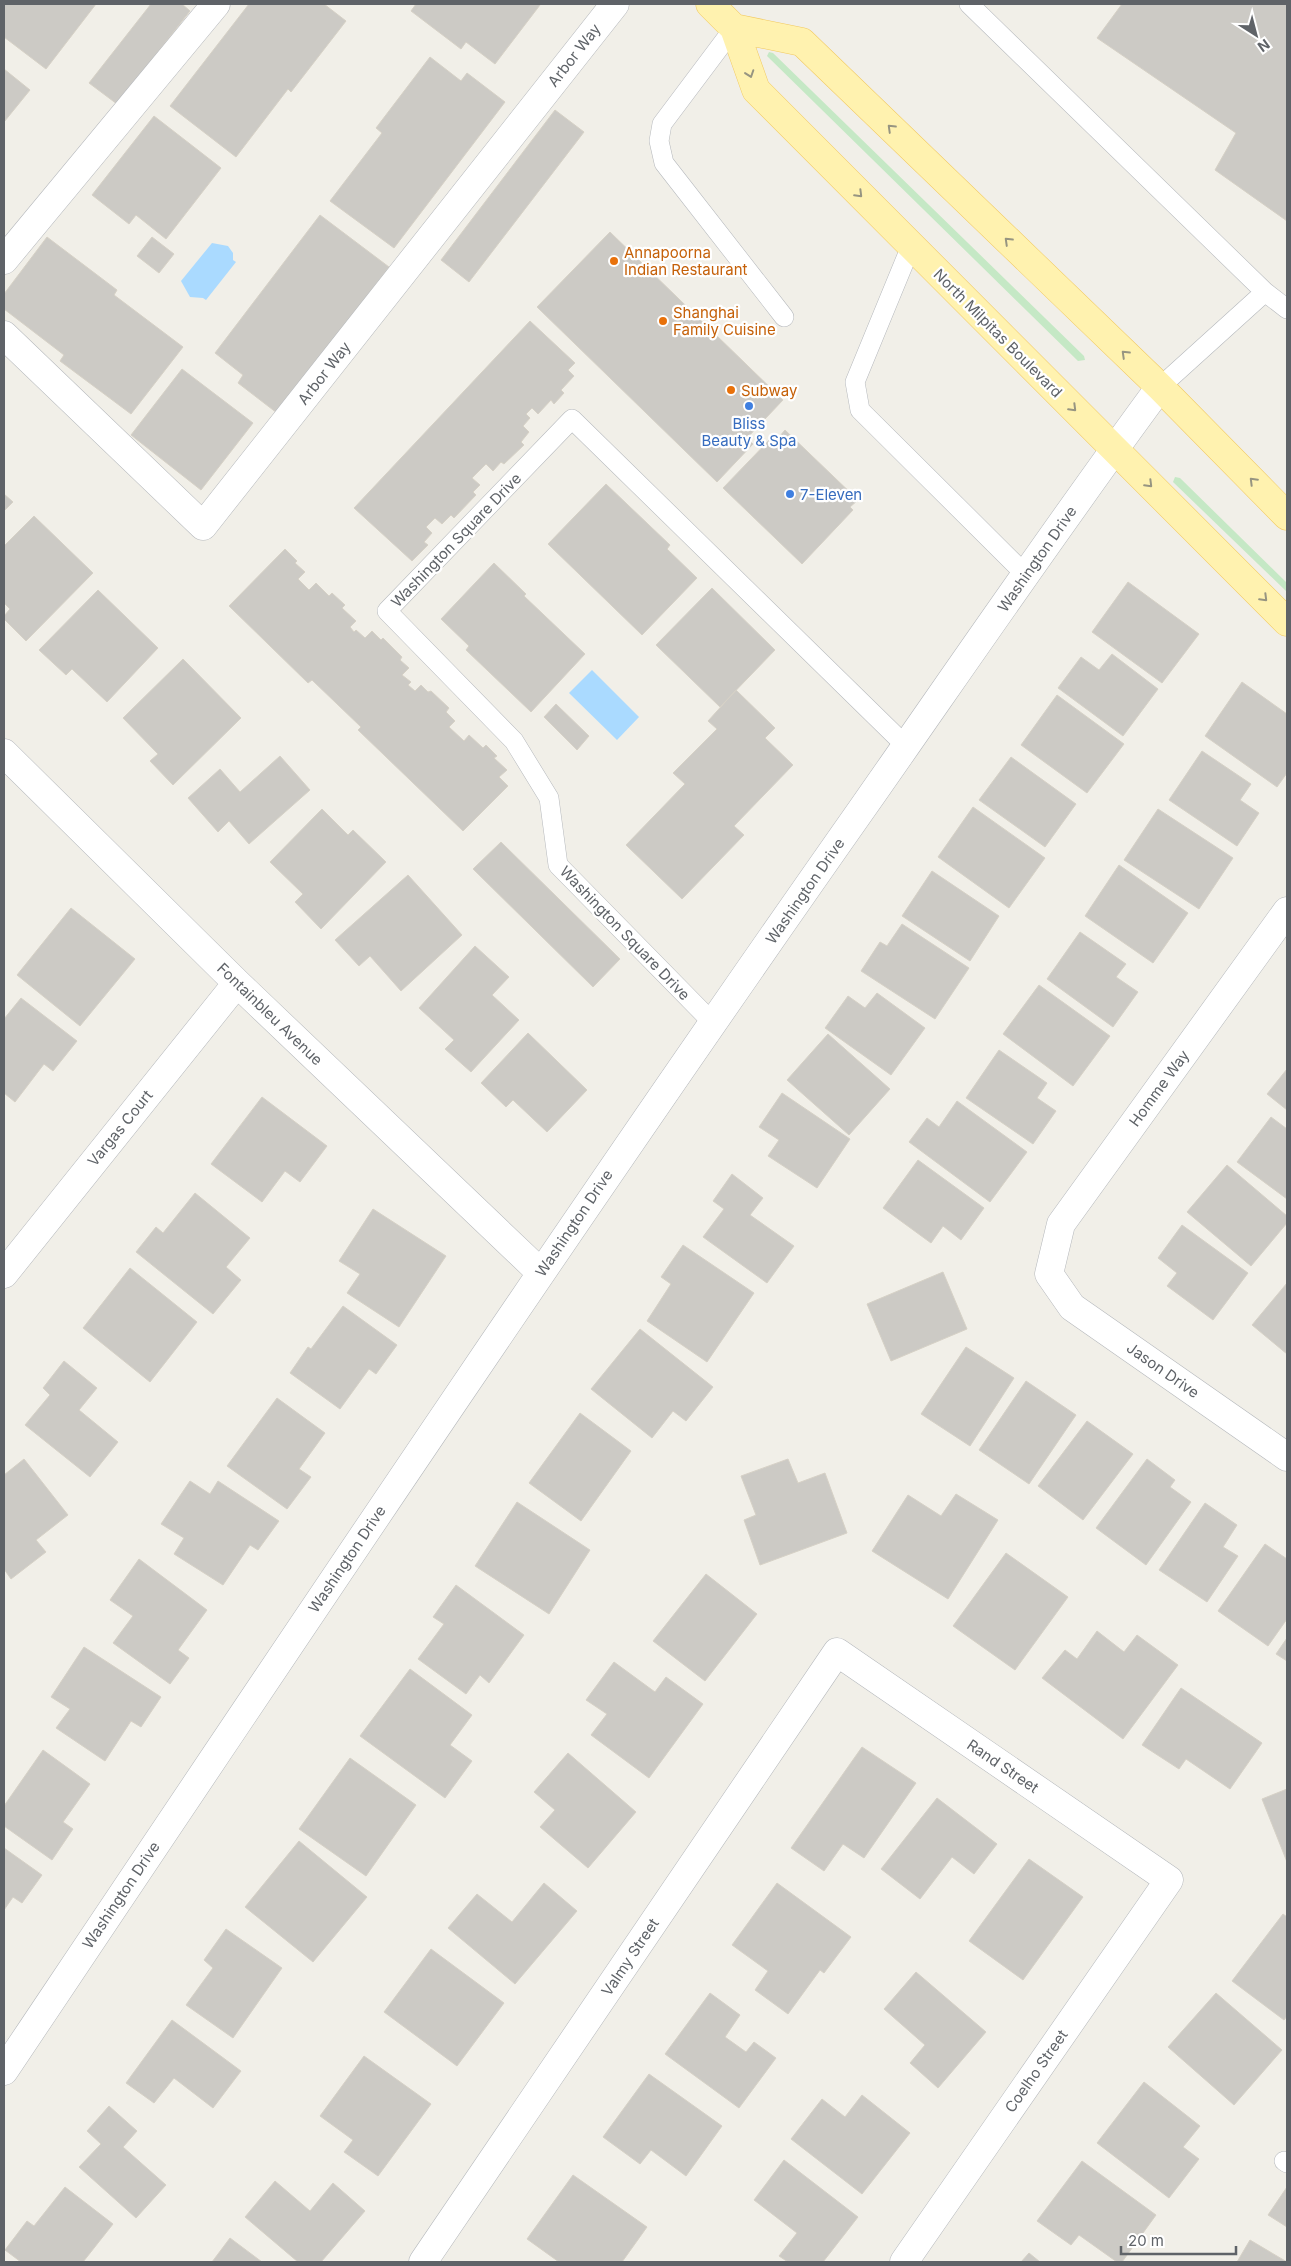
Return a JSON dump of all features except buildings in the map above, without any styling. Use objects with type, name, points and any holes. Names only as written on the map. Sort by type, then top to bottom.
[{"type":"main road","name":"North Milpitas Boulevard","points":[[710,4],[734,28],[756,90],[1287,622]]},
{"type":"main road","points":[[734,28],[802,42],[1160,388],[1287,516]]},
{"type":"street","points":[[4,260],[216,4]]},
{"type":"street","name":"Arbor Way","points":[[4,335],[203,526],[615,4]]},
{"type":"street","name":"Washington Drive","points":[[4,2070],[540,1272],[712,1022],[1114,450],[1160,388]]},
{"type":"street","name":"Fontainbleu Avenue","points":[[4,753],[237,983],[540,1272]]},
{"type":"street","name":"Homme Way","points":[[1049,1274],[1061,1224],[1287,910]]},
{"type":"street","name":"Vargas Court","points":[[4,1274],[237,983]]},
{"type":"street","name":"Jason Drive","points":[[1049,1274],[1072,1307],[1287,1457]]},
{"type":"street","name":"Rand Street","points":[[837,1652],[1169,1880]]},
{"type":"street","name":"Valmy Street","points":[[423,2262],[837,1652]]},
{"type":"street","name":"Coelho Street","points":[[904,2262],[1169,1880]]},
{"type":"lane","points":[[970,4],[1265,292],[1287,309]]},
{"type":"lane","points":[[734,28],[662,124],[658,141],[664,163],[784,317]]},
{"type":"lane","points":[[911,246],[856,382],[860,410],[1026,575]]},
{"type":"lane","points":[[1160,388],[1265,292]]},
{"type":"lane","name":"Washington Square Drive","points":[[712,1022],[558,865],[550,798],[514,741],[387,611],[572,419],[906,746]]},
{"type":"green space","points":[[769,52],[773,53],[1084,356],[1085,360],[1078,361],[767,56]]},
{"type":"green space","points":[[1175,477],[1180,478],[1287,583],[1287,592],[1173,482]]},
{"type":"water","points":[[212,243],[228,246],[233,253],[233,260],[236,262],[206,300],[190,297],[181,281]]},
{"type":"water","points":[[592,670],[639,717],[617,740],[569,693]]},
{"type":"place","name":"Annapoorna Indian Restaurant","points":[[614,261]]},
{"type":"place","name":"Shanghai Family Cuisine","points":[[663,321]]},
{"type":"place","name":"Subway","points":[[731,390]]},
{"type":"place","name":"Bliss Beauty & Spa","points":[[749,406]]},
{"type":"place","name":"7-Eleven","points":[[790,494]]}]
